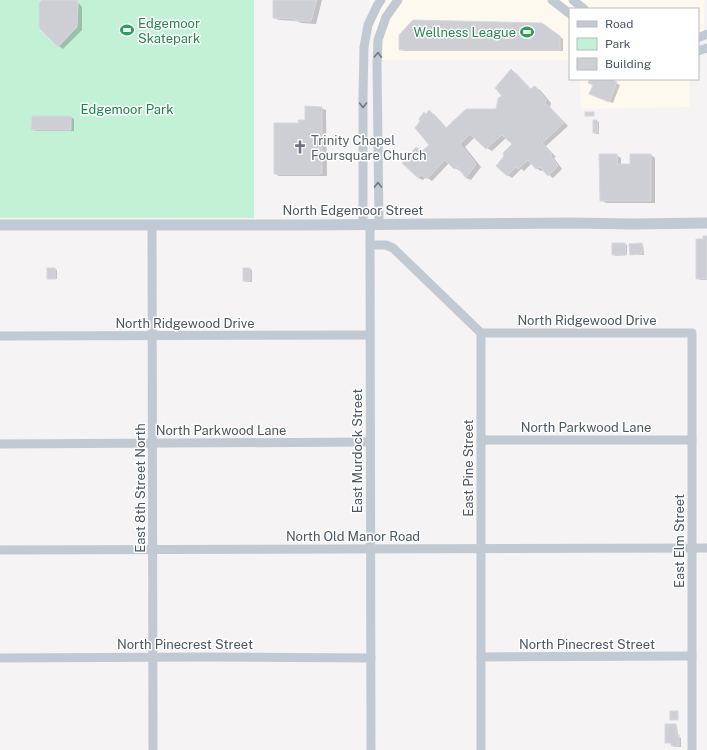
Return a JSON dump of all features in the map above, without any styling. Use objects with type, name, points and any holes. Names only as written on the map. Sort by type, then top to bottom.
[{"type":"street","points":[[371,224],[363,95],[364,47],[368,25],[381,0]]},
{"type":"street","points":[[371,224],[378,40],[386,17],[398,0]]},
{"type":"street","points":[[552,0],[569,13]]},
{"type":"street","points":[[573,0],[583,8]]},
{"type":"street","name":"North Edgemoor Street","points":[[0,225],[707,223]]},
{"type":"street","name":"East Murdock Street","points":[[371,224],[371,750]]},
{"type":"street","name":"East 8th Street North","points":[[152,225],[153,750]]},
{"type":"street","points":[[370,245],[386,245],[393,248],[481,333]]},
{"type":"street","name":"North Ridgewood Drive","points":[[481,333],[692,333]]},
{"type":"street","name":"East Pine Street","points":[[481,333],[481,750]]},
{"type":"street","name":"East Elm Street","points":[[692,333],[692,750]]},
{"type":"street","name":"North Ridgewood Drive","points":[[0,336],[370,335]]},
{"type":"street","name":"North Parkwood Lane","points":[[481,440],[692,440]]},
{"type":"street","name":"North Parkwood Lane","points":[[0,444],[370,442]]},
{"type":"street","name":"North Old Manor Road","points":[[0,550],[707,548]]},
{"type":"street","name":"North Pinecrest Street","points":[[481,657],[692,656]]},
{"type":"street","name":"North Pinecrest Street","points":[[0,658],[371,658]]},
{"type":"shaded area","points":[[369,0],[705,0],[704,31],[699,33],[699,8],[569,8],[569,60],[380,60]]},
{"type":"shaded area","points":[[580,80],[689,80],[690,107],[581,109]]},
{"type":"green space","name":"Edgemoor Park","points":[[0,0],[254,0],[254,218],[0,218]]},
{"type":"building","points":[[42,0],[75,0],[78,3],[77,27],[58,47],[39,28],[39,3]]},
{"type":"building","points":[[273,0],[317,0],[311,21],[295,21],[295,19],[273,18]]},
{"type":"building","points":[[413,20],[542,23],[560,36],[560,50],[399,50],[399,35]]},
{"type":"building","points":[[511,69],[530,89],[535,86],[546,100],[545,103],[564,123],[542,143],[552,154],[550,155],[558,166],[548,176],[540,167],[536,169],[528,160],[518,169],[516,167],[507,176],[496,166],[504,156],[503,153],[512,144],[502,135],[486,149],[470,134],[460,144],[476,164],[466,178],[457,167],[454,169],[445,160],[427,179],[421,175],[418,178],[402,163],[416,147],[422,151],[429,145],[415,128],[424,112],[426,114],[429,110],[446,128],[466,109],[496,109],[498,98],[502,96],[495,88]]},
{"type":"building","points":[[590,80],[612,80],[617,82],[609,102],[589,94],[593,85],[588,83]]},
{"type":"building","points":[[305,106],[322,107],[322,174],[274,174],[274,123],[299,123],[298,120],[305,120]]},
{"type":"building","points":[[585,112],[594,112],[594,116],[585,116]]},
{"type":"building","points":[[32,116],[71,116],[71,130],[31,130]]},
{"type":"building","points":[[593,120],[597,120],[598,133],[593,133]]},
{"type":"building","points":[[599,154],[617,154],[617,164],[630,164],[630,154],[651,154],[651,201],[600,201]]},
{"type":"building","points":[[703,236],[707,236],[707,279],[696,279],[696,239],[703,239]]},
{"type":"building","points":[[612,243],[625,243],[626,255],[612,255]]},
{"type":"building","points":[[642,243],[642,254],[630,255],[629,244]]},
{"type":"building","points":[[47,268],[55,268],[55,279],[47,279]]},
{"type":"building","points":[[243,268],[250,268],[250,281],[243,281]]},
{"type":"building","points":[[670,711],[678,711],[678,720],[670,720]]},
{"type":"building","points":[[665,724],[676,724],[676,735],[679,735],[679,746],[671,746],[671,743],[665,743]]},
{"type":"place","name":"Edgemoor Skatepark","points":[[127,30]]},
{"type":"place","name":"Wellness League","points":[[527,32]]},
{"type":"place","name":"Trinity Chapel Foursquare Church","points":[[300,147]]}]
